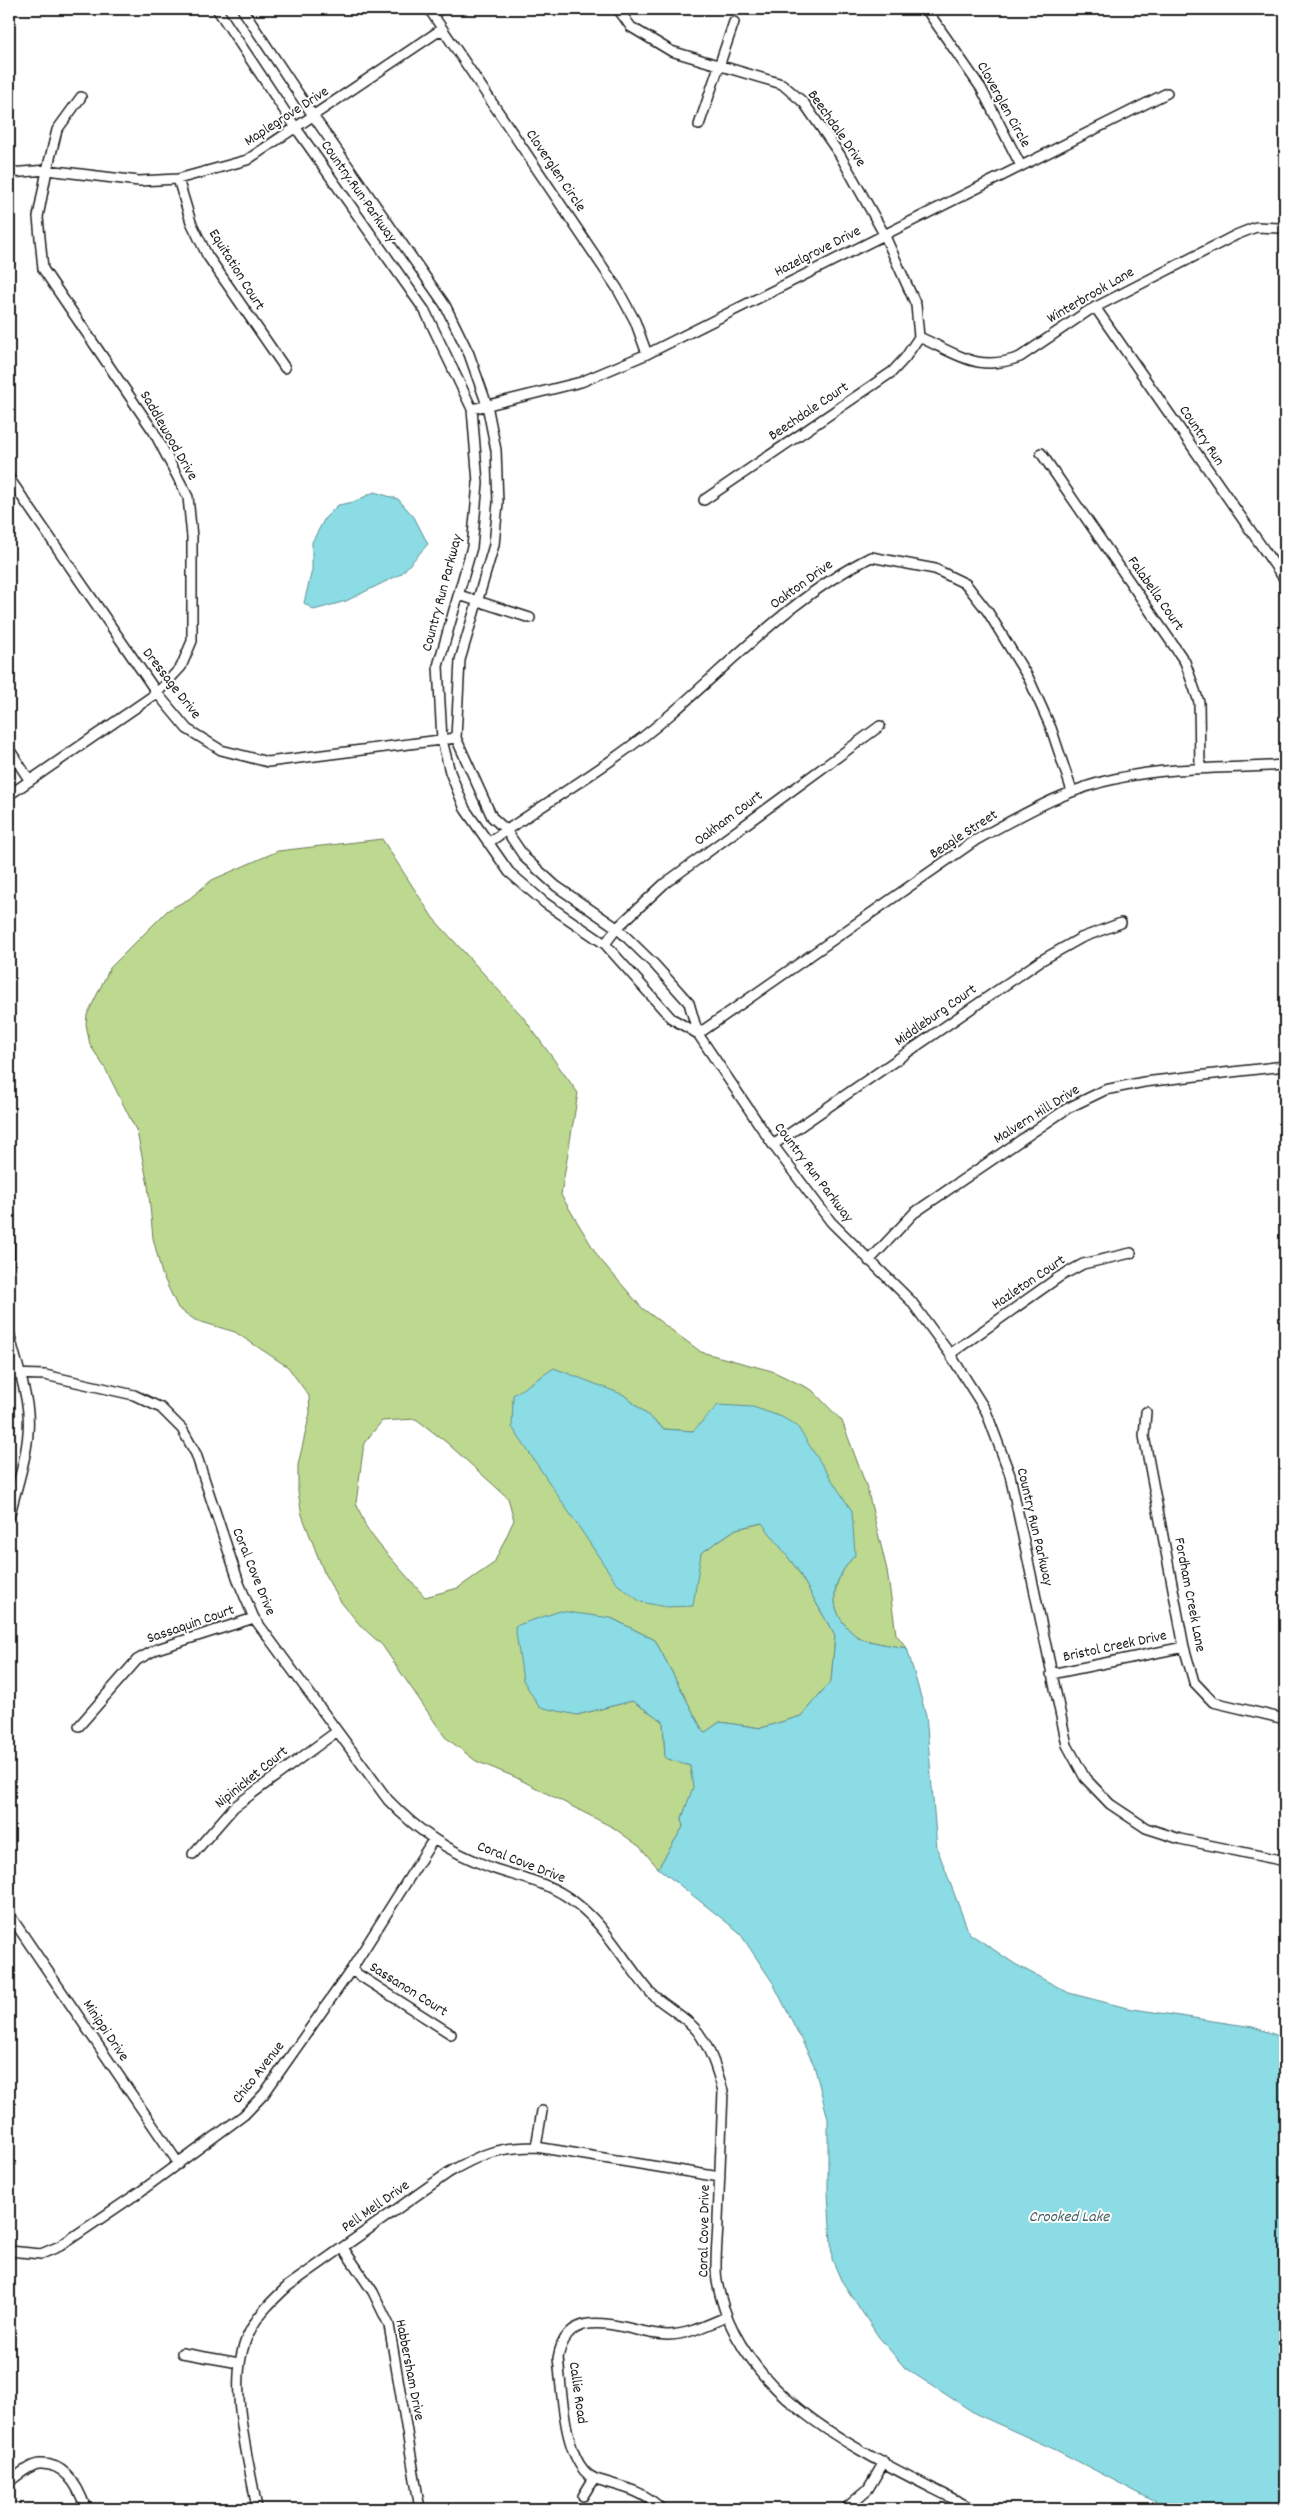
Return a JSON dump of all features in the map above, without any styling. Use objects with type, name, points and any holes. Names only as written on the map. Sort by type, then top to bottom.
[{"type":"street","name":"Country Run Parkway","points":[[217,9],[296,128],[425,311],[472,410],[478,483],[472,547],[438,666],[442,740],[450,772],[466,809],[510,872],[545,903],[605,944],[671,1018],[698,1034]]},
{"type":"street","name":"Country Run Parkway","points":[[242,9],[314,117],[445,305],[469,354],[487,405],[496,450],[498,503],[494,545],[460,660],[456,738],[492,817],[506,830],[525,858],[550,880],[617,928],[655,965],[688,1003],[698,1034],[773,1145],[831,1222],[911,1301],[950,1354],[986,1411],[1010,1475],[1067,1745],[1085,1778],[1110,1804],[1146,1828],[1180,1838],[1285,1860]]},
{"type":"street","name":"Cloverglen Circle","points":[[428,9],[617,288],[635,321],[647,354]]},
{"type":"street","name":"Beechdale Drive","points":[[618,9],[631,27],[671,51],[782,84],[804,102],[840,155],[884,234],[916,305],[919,337]]},
{"type":"street","name":"Cloverglen Circle","points":[[926,9],[981,88],[1021,166]]},
{"type":"street","points":[[699,125],[734,22]]},
{"type":"street","name":"Maplegrove Drive","points":[[9,173],[47,170],[139,181],[178,179],[247,160],[314,117],[442,29]]},
{"type":"street","name":"Hazelgrove Drive","points":[[472,410],[581,382],[647,354],[1167,93]]},
{"type":"street","name":"Saddlewood Drive","points":[[9,794],[157,694],[181,667],[192,641],[192,537],[188,497],[154,432],[43,269],[38,217],[47,170],[57,130],[81,98]]},
{"type":"street","name":"Equitation Court","points":[[178,179],[191,222],[207,255],[285,368]]},
{"type":"street","name":"Winterbrook Lane","points":[[919,337],[978,363],[994,364],[1020,357],[1095,307],[1236,235],[1256,227],[1279,228]]},
{"type":"street","name":"Country Run","points":[[1095,307],[1285,580]]},
{"type":"street","name":"Beechdale Court","points":[[704,500],[892,372],[905,358],[919,337]]},
{"type":"street","name":"Falabella Court","points":[[1041,453],[1185,662],[1198,702],[1200,767]]},
{"type":"street","name":"Dressage Drive","points":[[9,478],[157,694],[187,729],[220,750],[268,762],[456,738]]},
{"type":"street","name":"Oakton Drive","points":[[488,843],[625,750],[671,715],[756,638],[825,584],[871,557],[935,569],[966,584],[988,612],[1029,679],[1051,728],[1072,791]]},
{"type":"street","points":[[459,595],[530,618]]},
{"type":"street","name":"Oakham Court","points":[[605,944],[617,928],[664,884],[880,726]]},
{"type":"street","points":[[9,750],[30,780]]},
{"type":"street","name":"Beagle Street","points":[[698,1034],[976,840],[1072,791],[1118,778],[1200,767],[1285,765]]},
{"type":"street","name":"Middleburg Court","points":[[773,1145],[1040,961],[1081,938],[1121,923]]},
{"type":"street","name":"Malvern Hill Drive","points":[[869,1261],[896,1230],[914,1213],[1068,1108],[1098,1094],[1144,1082],[1285,1066]]},
{"type":"street","points":[[9,1218],[9,1226]]},
{"type":"street","points":[[9,1241],[9,1268]]},
{"type":"street","name":"Hazleton Court","points":[[950,1354],[1059,1277],[1083,1264],[1131,1253]]},
{"type":"street","points":[[9,1331],[21,1373],[28,1413],[27,1444],[9,1518]]},
{"type":"street","name":"Coral Cove Drive","points":[[9,1374],[45,1375],[134,1395],[161,1408],[182,1429],[196,1454],[239,1583],[254,1618],[336,1732],[388,1800],[412,1824],[433,1840],[458,1854],[493,1868],[534,1880],[566,1896],[603,1926],[652,1993],[697,2030],[715,2062],[723,2091],[717,2279],[726,2317],[744,2352],[775,2389],[816,2422],[884,2462],[973,2509]]},
{"type":"street","name":"Fordham Creek Lane","points":[[1146,1412],[1144,1436],[1184,1647],[1194,1682],[1213,1702],[1285,1719]]},
{"type":"street","name":"Sassaquin Court","points":[[79,1726],[137,1660],[158,1649],[254,1618]]},
{"type":"street","name":"Bristol Creek Drive","points":[[1052,1674],[1184,1647]]},
{"type":"street","name":"Nipinicket Court","points":[[193,1854],[234,1807],[336,1732]]},
{"type":"street","name":"Chico Avenue","points":[[9,2251],[40,2254],[60,2246],[179,2164],[244,2115],[264,2094],[351,1970],[433,1840]]},
{"type":"street","name":"Minippi Drive","points":[[9,1914],[179,2164]]},
{"type":"street","name":"Sassanon Court","points":[[351,1970],[451,2034]]},
{"type":"street","points":[[536,2147],[542,2111]]},
{"type":"street","name":"Pell Mell Drive","points":[[257,2509],[238,2390],[239,2362],[249,2333],[267,2306],[288,2286],[475,2157],[510,2147],[536,2147],[720,2178]]},
{"type":"street","name":"Habbersham Drive","points":[[343,2248],[373,2292],[388,2325],[420,2509]]},
{"type":"street","name":"Callie Road","points":[[594,2478],[581,2468],[572,2452],[558,2358],[560,2347],[567,2335],[581,2326],[598,2322],[666,2335],[688,2332],[726,2317]]},
{"type":"street","points":[[182,2353],[239,2362]]},
{"type":"street","points":[[846,2509],[868,2489],[884,2462]]},
{"type":"street","points":[[9,2482],[24,2471],[39,2464],[57,2467],[70,2476],[86,2509]]},
{"type":"street","points":[[583,2496],[594,2478],[620,2484],[640,2492],[661,2509]]},
{"type":"green space","points":[[382,839],[433,918],[523,1017],[578,1093],[561,1195],[599,1258],[642,1308],[701,1352],[772,1371],[812,1390],[842,1421],[867,1488],[887,1570],[896,1634],[907,1648],[865,1640],[855,1635],[839,1616],[835,1606],[837,1585],[847,1565],[855,1555],[693,1431],[664,1429],[624,1395],[701,1553],[736,1529],[763,1523],[797,1569],[835,1636],[831,1681],[801,1716],[761,1728],[720,1722],[704,1733],[655,1640],[611,1618],[577,1715],[632,1701],[663,1721],[665,1758],[690,1766],[694,1787],[682,1818],[683,1827],[658,1868],[640,1847],[614,1828],[515,1777],[476,1761],[445,1737],[382,1645],[360,1625],[341,1602],[325,1575],[302,1515],[298,1492],[298,1465],[310,1413],[309,1396],[288,1367],[235,1332],[195,1320],[178,1308],[162,1274],[153,1238],[148,1185],[137,1132],[105,1068],[90,1045],[86,1024],[87,1015],[110,968],[168,910],[189,899],[212,880],[278,851]],"holes":[[[416,1419],[446,1442],[508,1498],[514,1520],[494,1563],[458,1588],[425,1597],[367,1529],[356,1503],[364,1443],[382,1421]]]},
{"type":"water","points":[[374,492],[398,499],[414,517],[428,544],[401,574],[346,601],[314,610],[304,603],[312,570],[312,542],[325,518],[338,505],[354,502]]},
{"type":"water","name":"Crooked Lake","points":[[554,1368],[624,1395],[664,1429],[693,1431],[718,1405],[753,1407],[782,1417],[797,1426],[852,1511],[855,1555],[841,1575],[837,1585],[835,1606],[839,1616],[855,1635],[865,1640],[907,1648],[926,1715],[937,1848],[969,1933],[1015,1964],[1069,1993],[1127,2008],[1253,2027],[1285,2038],[1285,2509],[1169,2509],[1056,2450],[976,2414],[905,2368],[878,2336],[841,2280],[832,2259],[828,2193],[828,2119],[814,2065],[773,1983],[739,1932],[658,1868],[683,1827],[682,1818],[693,1787],[690,1766],[665,1758],[663,1721],[632,1701],[577,1715],[539,1707],[523,1680],[515,1626],[560,1611],[611,1618],[655,1640],[704,1733],[720,1722],[761,1728],[801,1716],[831,1681],[835,1636],[797,1569],[762,1523],[736,1529],[701,1553],[693,1606],[666,1607],[641,1602],[617,1584],[512,1427],[513,1395]]}]
